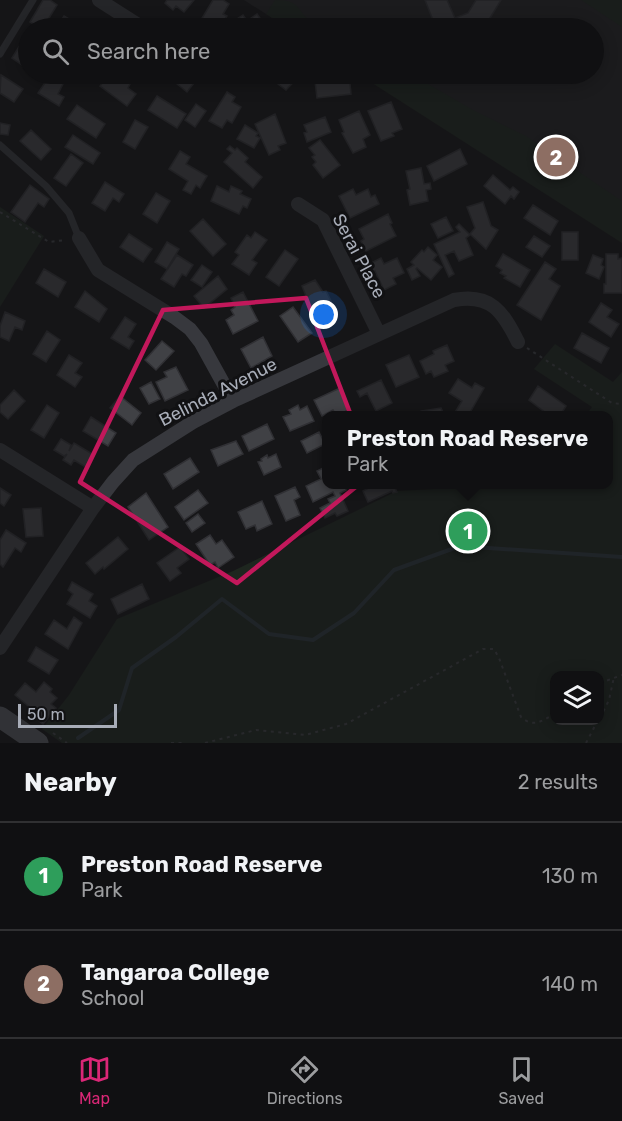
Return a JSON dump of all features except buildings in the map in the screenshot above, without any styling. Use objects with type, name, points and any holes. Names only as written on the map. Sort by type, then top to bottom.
[{"type":"main road","points":[[0,717],[38,743]]},
{"type":"street","points":[[99,0],[127,18]]},
{"type":"street","name":"Serai Place","points":[[298,204],[323,220],[379,333]]},
{"type":"street","points":[[79,238],[98,270],[190,329],[201,343],[233,401]]},
{"type":"street","name":"Belinda Avenue","points":[[0,648],[93,508],[113,482],[133,460],[193,422],[233,401],[454,300],[467,297],[482,300],[500,311],[518,342]]},
{"type":"street","points":[[0,450],[93,508]]},
{"type":"lane","points":[[22,18],[33,0]]},
{"type":"lane","points":[[0,54],[18,25]]},
{"type":"lane","points":[[0,145],[46,186],[69,213],[79,238]]},
{"type":"path","points":[[0,212],[49,242],[79,238]]},
{"type":"path","points":[[518,342],[612,403],[622,404]]},
{"type":"path","points":[[205,743],[258,729],[305,735],[346,724],[483,649],[494,649],[521,717],[527,722],[536,724],[550,717]]},
{"type":"path","points":[[604,682],[622,675]]},
{"type":"path","points":[[604,710],[609,700],[614,678]]},
{"type":"path","points":[[586,743],[596,725]]},
{"type":"path","points":[[171,743],[183,743]]},
{"type":"highlighted area","points":[[306,298],[373,473],[237,583],[80,482],[163,310]]},
{"type":"shaded area","points":[[244,0],[622,0],[622,240],[375,84],[604,84],[604,18],[272,18]]},
{"type":"shaded area","points":[[275,0],[291,2],[307,18],[272,18],[266,14]]},
{"type":"shaded area","points":[[581,0],[622,0],[622,27]]},
{"type":"shaded area","points":[[374,84],[428,84],[473,110],[526,136],[622,201],[622,243]]},
{"type":"shaded area","points":[[0,207],[44,236],[0,307]]},
{"type":"shaded area","points":[[555,344],[613,382],[622,372],[622,743],[62,743],[42,729],[69,695],[117,619],[233,571],[397,491],[613,489],[613,411],[589,411],[592,407],[534,369]]},
{"type":"waterway","points":[[78,738],[119,710],[132,668],[176,637],[222,599],[269,634],[313,640],[354,613],[394,570],[460,546],[622,557]]},
{"type":"place","name":"Tangaroa College","points":[[556,157]]},
{"type":"place","name":"Preston Road Reserve","points":[[468,531]]}]
